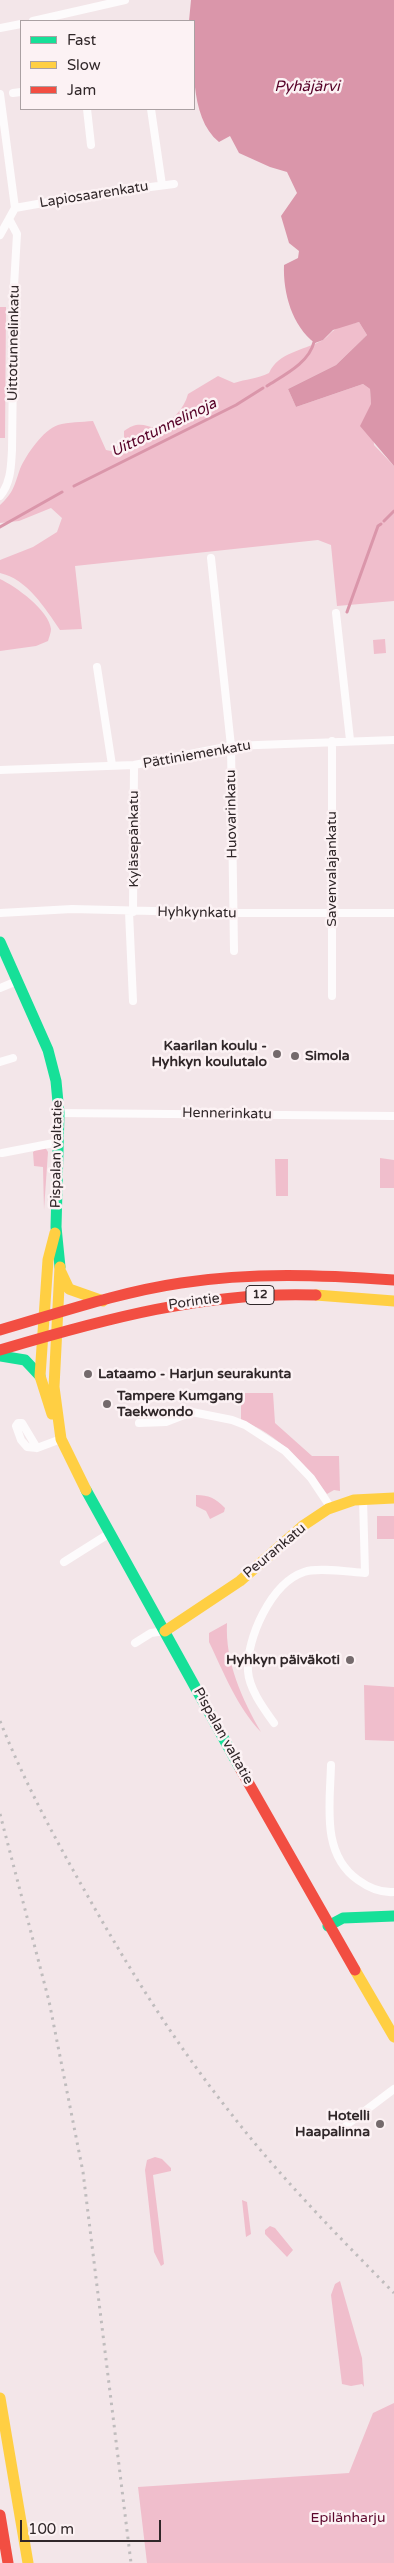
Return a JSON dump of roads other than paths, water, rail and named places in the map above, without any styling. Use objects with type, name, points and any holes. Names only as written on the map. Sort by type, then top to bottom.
[{"type":"main road","name":"Pispalan valtatie","points":[[0,942],[52,1063],[59,1113],[56,1227],[61,1272],[54,1387],[60,1435]]},
{"type":"main road","name":"Pispalan valtatie","points":[[56,1227],[48,1260],[40,1376],[60,1435],[110,1533],[328,1926],[394,2037]]},
{"type":"main road","points":[[61,1272],[69,1289],[104,1301]]},
{"type":"main road","name":"Porintie","points":[[0,1330],[104,1301],[180,1283],[280,1274],[329,1274],[394,1280]]},
{"type":"main road","name":"Porintie","points":[[0,1350],[126,1315],[174,1304],[245,1296],[308,1295],[394,1301]]},
{"type":"main road","points":[[0,1356],[6,1359],[25,1358],[34,1365],[40,1376]]},
{"type":"main road","name":"Peurankatu","points":[[165,1631],[224,1593],[300,1529],[331,1508],[344,1502],[394,1498]]},
{"type":"main road","points":[[328,1926],[343,1918],[394,1916]]},
{"type":"main road","points":[[0,2398],[28,2563]]},
{"type":"main road","points":[[0,2515],[8,2563]]},
{"type":"street","points":[[37,20],[125,0]]},
{"type":"street","points":[[0,28],[20,24]]},
{"type":"street","points":[[0,94],[14,208],[0,235]]},
{"type":"street","points":[[87,110],[91,145]]},
{"type":"street","points":[[151,110],[162,185]]},
{"type":"street","name":"Lapiosaarenkatu","points":[[14,208],[88,195],[174,184]]},
{"type":"street","name":"Uittotunnelinkatu","points":[[0,496],[10,476],[12,450],[14,286],[17,234],[9,219]]},
{"type":"street","name":"Huovarinkatu","points":[[211,558],[231,746],[234,951]]},
{"type":"street","points":[[336,613],[350,740]]},
{"type":"street","points":[[97,667],[112,765]]},
{"type":"street","name":"Pättiniemenkatu","points":[[0,770],[134,765],[231,746],[350,740],[394,740]]},
{"type":"street","name":"Savenvalajankatu","points":[[332,741],[332,996]]},
{"type":"street","name":"Kyläsepänkatu","points":[[133,1001],[131,912],[134,765]]},
{"type":"street","name":"Hyhkynkatu","points":[[0,913],[72,910],[233,913],[394,912]]},
{"type":"street","points":[[0,988],[17,981]]},
{"type":"street","points":[[0,1062],[13,1058]]},
{"type":"street","name":"Hennerinkatu","points":[[59,1113],[394,1116]]},
{"type":"street","points":[[2,1153],[58,1142]]},
{"type":"street","points":[[139,1423],[166,1422],[192,1412],[232,1420],[246,1425],[285,1451],[311,1478],[331,1508]]},
{"type":"street","points":[[37,1448],[60,1435]]},
{"type":"street","points":[[274,1723],[263,1708],[248,1672],[251,1645],[256,1627],[272,1597],[303,1572],[365,1573],[363,1499]]},
{"type":"street","points":[[64,1562],[110,1533]]},
{"type":"street","points":[[135,1643],[151,1633],[165,1631]]},
{"type":"street","points":[[331,1765],[330,1839],[337,1857],[345,1872],[362,1884],[382,1893],[394,1892]]},
{"type":"street","points":[[341,2131],[394,2089]]},
{"type":"water","name":"Pyhäjärvi","points":[[191,0],[394,0],[394,466],[360,426],[371,404],[370,389],[363,384],[296,407],[288,389],[336,365],[367,335],[359,322],[333,330],[323,340],[315,343],[300,328],[290,308],[284,276],[284,265],[298,258],[299,251],[289,243],[281,216],[297,193],[287,172],[270,167],[239,153],[230,136],[219,142],[209,131],[197,102],[195,86],[195,20],[189,20]]},
{"type":"waterway","name":"Uittotunnelinoja","points":[[267,386],[301,362],[307,356],[314,342]]},
{"type":"waterway","name":"Uittotunnelinoja","points":[[74,486],[236,405],[263,388]]},
{"type":"waterway","name":"Uittotunnelinoja","points":[[0,527],[62,492]]},
{"type":"waterway","points":[[384,521],[394,511]]},
{"type":"waterway","points":[[347,612],[378,526],[381,524]]},
{"type":"railway","points":[[0,1721],[29,1787],[62,1851],[119,1950],[171,2032],[209,2085],[268,2159],[394,2293]]},
{"type":"railway","points":[[0,1814],[49,2001],[83,2172],[131,2563]]},
{"type":"place","name":"Kaarilan koulu - Hyhkyn koulutalo","points":[[277,1054]]},
{"type":"place","name":"Simola","points":[[295,1056]]},
{"type":"place","name":"Lataamo - Harjun seurakunta","points":[[88,1374]]},
{"type":"place","name":"Tampere Kumgang Taekwondo","points":[[107,1404]]},
{"type":"place","name":"Hyhkyn päiväkoti","points":[[350,1660]]},
{"type":"place","name":"Hotelli Haapalinna","points":[[380,2124]]},
{"type":"park label","name":"Epilänharju","points":[[348,2518]]}]
